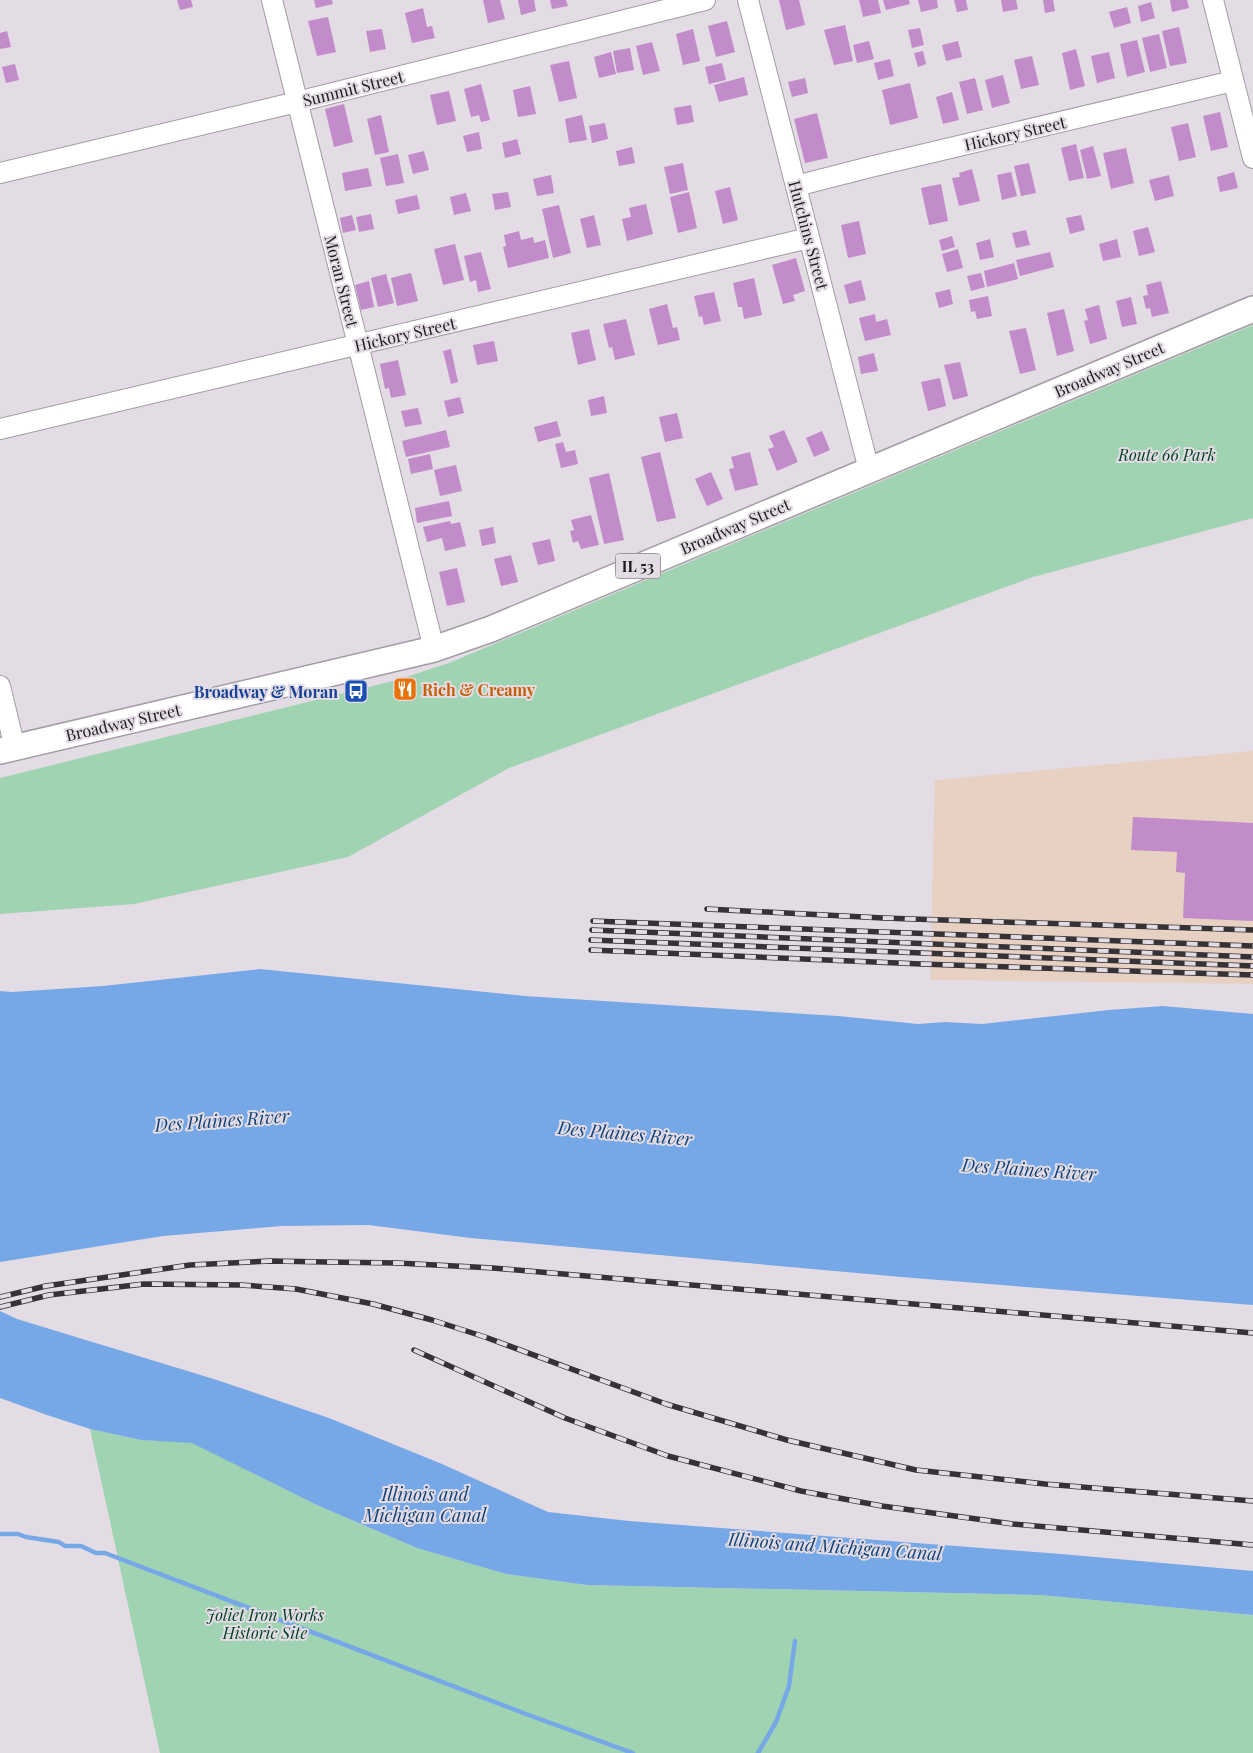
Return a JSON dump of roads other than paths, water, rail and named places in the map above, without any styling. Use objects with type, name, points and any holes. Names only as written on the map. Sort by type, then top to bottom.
[{"type":"main road","name":"Broadway Street","points":[[7,749],[434,649],[491,629],[1253,309]]},
{"type":"street","name":"Moran Street","points":[[272,0],[434,649]]},
{"type":"street","name":"Summit Street","points":[[0,173],[297,102],[705,0]]},
{"type":"street","name":"Hutchins Street","points":[[748,0],[869,470]]},
{"type":"street","points":[[1213,0],[1253,158]]},
{"type":"street","name":"Hickory Street","points":[[796,186],[1233,81]]},
{"type":"street","name":"Hickory Street","points":[[0,429],[809,238]]},
{"type":"street","points":[[0,686],[7,749]]},
{"type":"water","name":"Des Plaines River","points":[[260,969],[525,996],[838,1016],[918,1024],[945,1022],[982,1024],[1163,1006],[1253,1014],[1253,1305],[901,1277],[471,1238],[368,1225],[282,1226],[163,1236],[0,1262],[0,991],[12,992],[103,986]]},
{"type":"water","name":"Illinois and Michigan Canal","points":[[0,1311],[17,1319],[217,1380],[329,1418],[442,1464],[548,1512],[629,1521],[1061,1554],[1253,1571],[1253,1615],[1040,1595],[587,1585],[506,1574],[417,1548],[319,1506],[192,1443],[141,1440],[90,1429],[0,1398]]},
{"type":"waterway","points":[[0,1534],[18,1534],[59,1542],[65,1546],[81,1546],[96,1553],[105,1553],[633,1753]]},
{"type":"waterway","points":[[758,1753],[776,1722],[789,1686],[795,1641]]},
{"type":"railway","points":[[707,909],[883,918],[1253,930]]},
{"type":"railway","points":[[593,921],[1253,946]]},
{"type":"railway","points":[[592,930],[1253,957]]},
{"type":"railway","points":[[591,940],[1253,966]]},
{"type":"railway","points":[[591,950],[921,964],[1253,975]]},
{"type":"railway","points":[[0,1297],[46,1286],[190,1265],[270,1261],[397,1263],[493,1268],[1253,1333]]},
{"type":"railway","points":[[0,1307],[49,1295],[144,1284],[241,1285],[296,1289],[373,1304],[432,1320],[485,1337],[666,1404],[787,1440],[916,1470],[1045,1484],[1253,1501]]},
{"type":"railway","points":[[414,1350],[565,1418],[668,1456],[801,1491],[882,1506],[1013,1524],[1253,1545]]},
{"type":"place","name":"Rich & Creamy","points":[[405,689]]},
{"type":"place","name":"Broadway & Moran","points":[[356,691]]},
{"type":"park label","name":"Route 66 Park","points":[[1167,454]]},
{"type":"park label","name":"Joliet Iron Works Historic Site","points":[[265,1623]]}]
